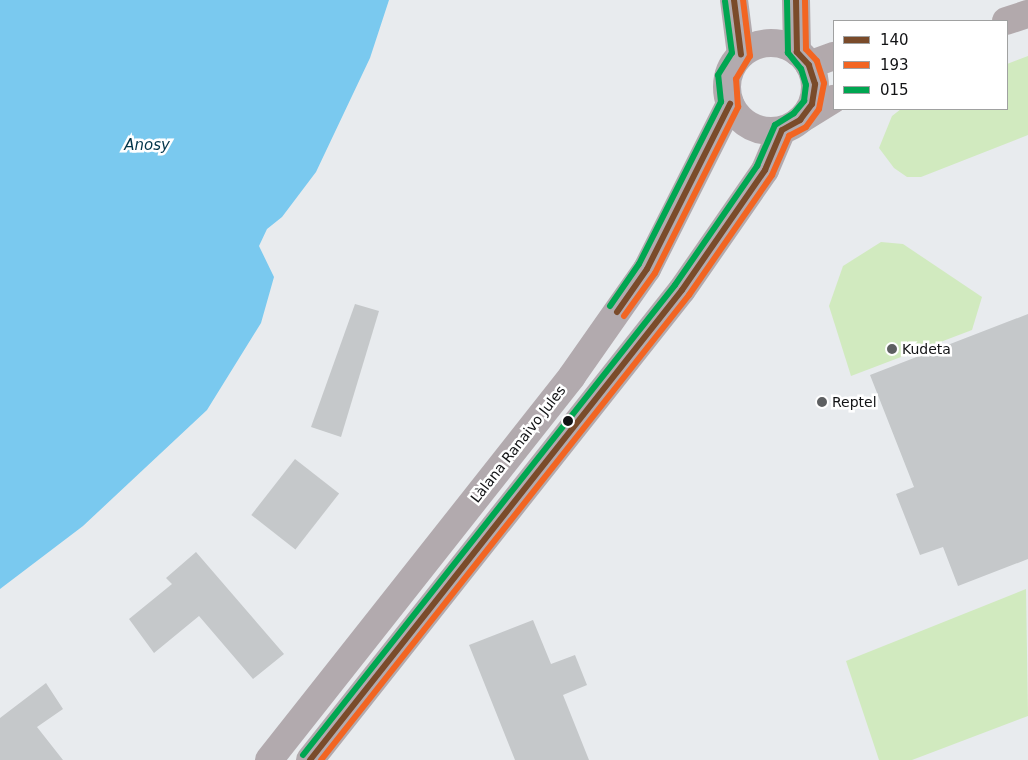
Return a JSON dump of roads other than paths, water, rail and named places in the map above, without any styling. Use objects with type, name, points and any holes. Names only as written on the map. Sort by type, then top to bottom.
[{"type":"main road","points":[[734,0],[740,55],[727,77],[730,104],[751,127],[791,125]]},
{"type":"main road","points":[[310,760],[682,290],[765,170],[791,125],[812,104],[814,58],[796,0]]},
{"type":"main road","points":[[740,55],[769,43],[814,58]]},
{"type":"main road","name":"Làlana Ranaivo Jules","points":[[269,760],[572,376],[630,294],[647,269],[730,104]]},
{"type":"street","points":[[1008,20],[1028,14]]},
{"type":"street","points":[[791,125],[833,100]]},
{"type":"water","name":"Anosy","points":[[0,0],[389,0],[370,58],[316,172],[282,217],[267,229],[259,246],[274,277],[261,323],[207,410],[83,526],[0,589]]},
{"type":"place","name":"Kudeta","points":[[892,349]]},
{"type":"place","name":"Reptel","points":[[822,402]]}]
